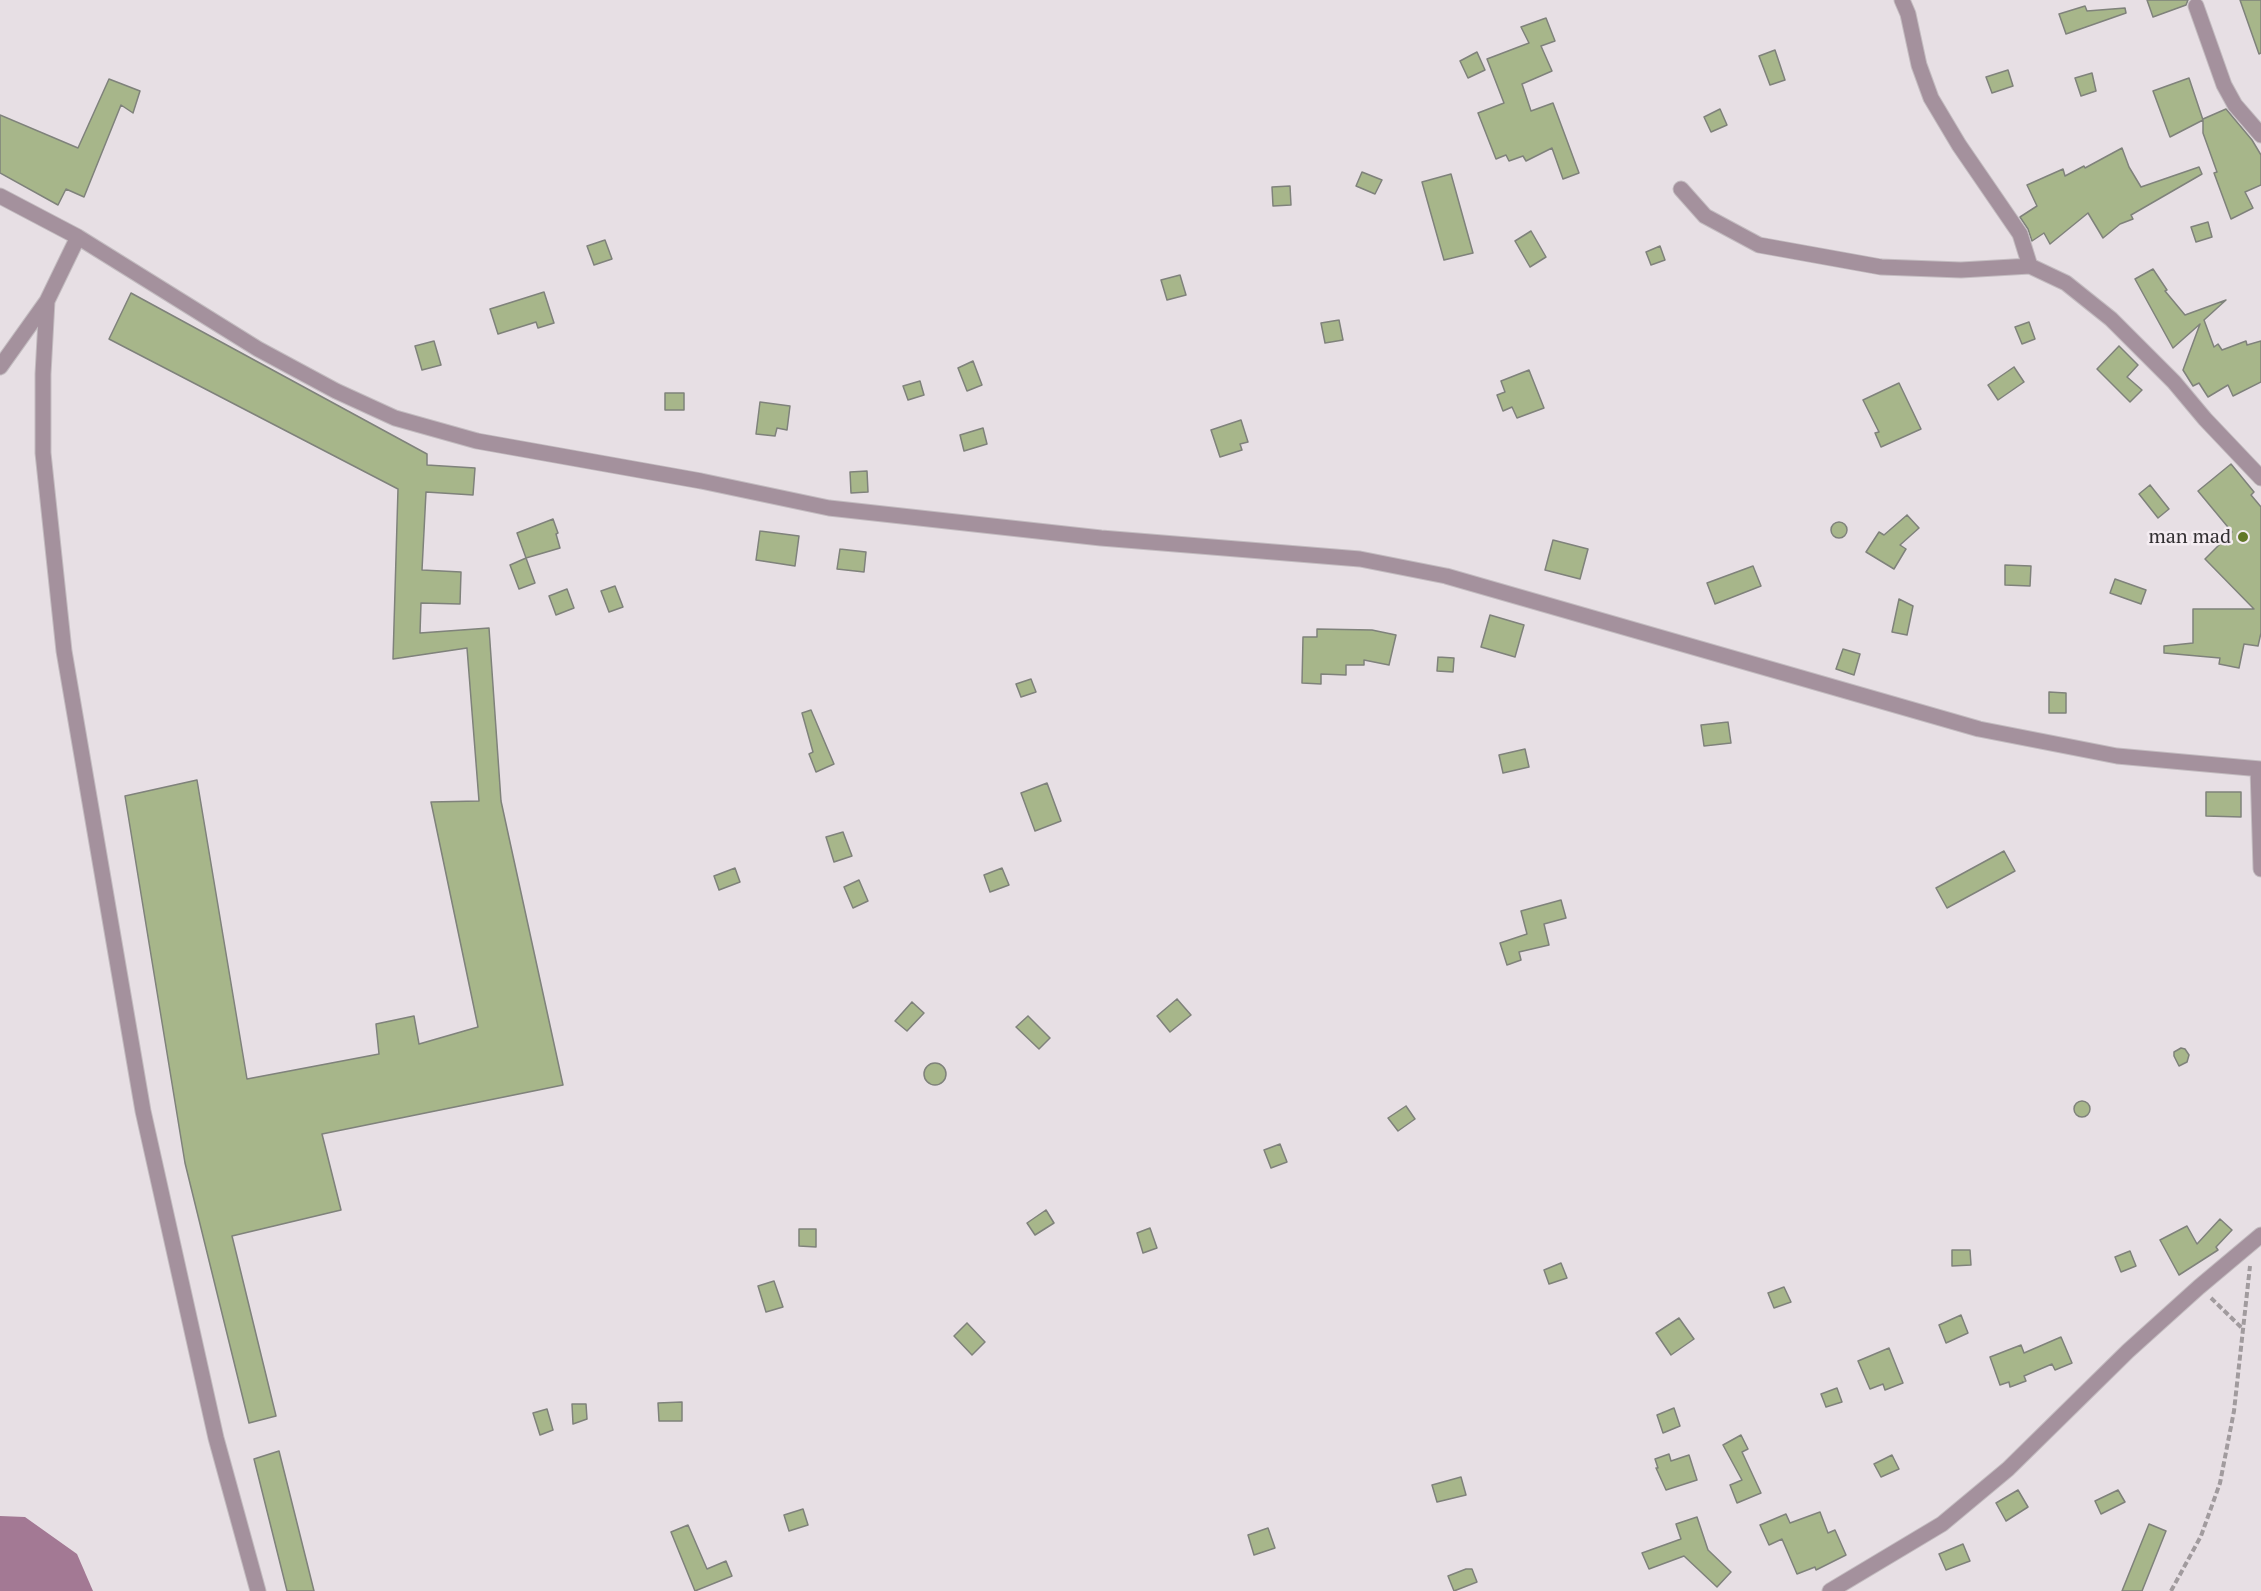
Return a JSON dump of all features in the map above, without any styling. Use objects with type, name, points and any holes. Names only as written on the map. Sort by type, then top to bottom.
[{"type":"street","points":[[1902,0],[1908,14],[1919,65],[1931,98],[1959,145],[2020,234],[2030,266]]},
{"type":"street","points":[[2196,6],[2224,85],[2235,105],[2261,135]]},
{"type":"street","points":[[1681,189],[1705,216],[1760,245],[1881,267],[1961,270],[2030,266],[2066,283],[2111,319],[2174,382],[2205,419],[2261,478]]},
{"type":"street","points":[[0,196],[78,237],[258,349],[336,391],[395,418],[477,441],[701,481],[829,508],[1101,538],[1360,559],[1446,576],[1979,729],[2117,756],[2259,769],[2261,869]]},
{"type":"street","points":[[0,367],[47,301],[78,237]]},
{"type":"street","points":[[47,301],[43,374],[43,453],[64,651],[143,1111],[216,1438],[258,1591]]},
{"type":"street","points":[[1830,1591],[1942,1524],[1975,1497],[2008,1469],[2128,1351],[2257,1239]]},
{"type":"path","points":[[2171,1591],[2200,1536],[2220,1483],[2234,1411],[2257,1239]]},
{"type":"path","points":[[2199,1287],[2245,1331]]},
{"type":"shaded area","points":[[0,1516],[25,1517],[77,1554],[93,1591],[0,1591]]},
{"type":"building","points":[[2147,0],[2188,0],[2186,5],[2153,17]]},
{"type":"building","points":[[2240,0],[2261,0],[2261,53],[2259,54]]},
{"type":"building","points":[[2085,6],[2087,11],[2125,8],[2126,13],[2066,34],[2059,14]]},
{"type":"building","points":[[1546,18],[1555,41],[1541,46],[1552,71],[1522,84],[1531,111],[1553,103],[1579,173],[1563,179],[1552,148],[1526,161],[1523,156],[1509,161],[1506,155],[1496,159],[1478,113],[1504,103],[1487,59],[1529,43],[1521,27]]},
{"type":"building","points":[[1775,50],[1785,80],[1770,85],[1759,56]]},
{"type":"building","points":[[1477,52],[1485,70],[1468,78],[1460,61]]},
{"type":"building","points":[[2008,70],[2013,86],[1992,93],[1986,77]]},
{"type":"building","points":[[2092,73],[2096,91],[2081,96],[2075,78]]},
{"type":"building","points":[[2189,78],[2203,120],[2170,137],[2153,91]]},
{"type":"building","points":[[109,79],[140,91],[133,113],[121,105],[84,197],[66,189],[58,205],[0,173],[0,115],[78,148]]},
{"type":"building","points":[[1720,109],[1727,125],[1711,132],[1704,117]]},
{"type":"building","points":[[2226,109],[2252,140],[2261,155],[2261,185],[2245,192],[2253,208],[2231,219],[2214,173],[2217,172],[2203,133],[2203,119]]},
{"type":"building","points":[[2122,148],[2129,167],[2141,187],[2199,167],[2202,174],[2131,215],[2133,219],[2120,224],[2103,238],[2088,213],[2050,244],[2044,233],[2032,241],[2020,217],[2037,206],[2027,185],[2063,169],[2065,176]]},
{"type":"building","points":[[1362,172],[1382,180],[1375,194],[1356,186]]},
{"type":"building","points":[[1451,174],[1473,253],[1444,260],[1422,182]]},
{"type":"building","points":[[1290,186],[1291,205],[1273,206],[1272,187]]},
{"type":"building","points":[[2208,222],[2212,237],[2196,242],[2191,227]]},
{"type":"building","points":[[1531,231],[1546,257],[1530,267],[1515,241]]},
{"type":"building","points":[[605,240],[612,259],[594,265],[587,246]]},
{"type":"building","points":[[1660,246],[1665,260],[1651,265],[1646,252]]},
{"type":"building","points":[[2153,269],[2167,290],[2165,291],[2185,315],[2226,300],[2204,320],[2214,347],[2218,344],[2222,350],[2246,341],[2247,345],[2261,341],[2261,382],[2233,396],[2228,385],[2208,397],[2199,383],[2193,386],[2183,370],[2200,324],[2173,348],[2135,279]]},
{"type":"building","points":[[1180,275],[1186,295],[1167,300],[1161,280]]},
{"type":"building","points":[[544,292],[554,323],[538,328],[536,322],[498,334],[490,309]]},
{"type":"building","points":[[131,293],[427,454],[427,465],[475,468],[473,495],[426,492],[422,570],[461,572],[460,604],[421,603],[420,633],[489,628],[501,801],[563,1085],[322,1134],[341,1210],[232,1236],[276,1416],[249,1423],[185,1163],[125,796],[197,780],[247,1079],[379,1054],[376,1024],[414,1016],[419,1044],[478,1027],[431,802],[479,801],[467,648],[393,659],[398,489],[109,339]]},
{"type":"building","points":[[1339,320],[1343,340],[1325,343],[1321,323]]},
{"type":"building","points":[[2029,322],[2035,339],[2022,344],[2015,327]]},
{"type":"building","points":[[434,341],[441,365],[422,370],[415,346]]},
{"type":"building","points":[[2119,346],[2138,365],[2127,377],[2142,390],[2130,402],[2097,369]]},
{"type":"building","points":[[973,361],[982,385],[967,391],[958,368]]},
{"type":"building","points":[[2014,367],[2024,382],[1998,400],[1988,385]]},
{"type":"building","points":[[1529,370],[1544,408],[1517,418],[1512,407],[1503,411],[1497,395],[1505,392],[1501,381]]},
{"type":"building","points":[[920,381],[924,395],[908,400],[903,386]]},
{"type":"building","points":[[1899,383],[1921,429],[1881,447],[1875,433],[1879,432],[1863,400]]},
{"type":"building","points":[[665,393],[684,393],[684,410],[665,410]]},
{"type":"building","points":[[760,402],[790,406],[787,430],[777,428],[775,436],[756,434]]},
{"type":"building","points":[[1241,420],[1248,442],[1240,444],[1242,450],[1220,457],[1211,430]]},
{"type":"building","points":[[983,428],[987,444],[964,451],[960,435]]},
{"type":"building","points":[[2231,464],[2254,492],[2251,495],[2261,507],[2261,633],[2258,646],[2244,644],[2239,668],[2219,664],[2220,658],[2164,653],[2164,646],[2193,643],[2193,609],[2254,609],[2205,559],[2232,532],[2198,491]]},
{"type":"building","points":[[867,471],[868,492],[851,493],[850,472]]},
{"type":"building","points":[[2150,485],[2169,509],[2158,518],[2139,494]]},
{"type":"building","points":[[1907,515],[1919,528],[1900,545],[1906,549],[1894,569],[1866,552],[1879,532],[1884,535]]},
{"type":"building","points":[[553,519],[560,548],[526,558],[517,533]]},
{"type":"building","points":[[1836,522],[1842,522],[1847,530],[1845,536],[1836,538],[1831,533],[1831,527]]},
{"type":"building","points":[[760,531],[799,536],[795,566],[756,560]]},
{"type":"building","points":[[1553,540],[1588,549],[1580,579],[1545,570]]},
{"type":"building","points":[[840,549],[866,552],[864,572],[837,569]]},
{"type":"building","points":[[526,558],[535,583],[519,589],[510,565]]},
{"type":"building","points":[[2005,565],[2031,566],[2030,586],[2005,585]]},
{"type":"building","points":[[1753,566],[1761,586],[1715,604],[1707,583]]},
{"type":"building","points":[[2115,579],[2146,590],[2141,604],[2110,593]]},
{"type":"building","points":[[615,586],[623,607],[609,612],[601,591]]},
{"type":"building","points":[[567,589],[574,608],[556,615],[549,596]]},
{"type":"building","points":[[1899,599],[1913,606],[1907,635],[1892,632]]},
{"type":"building","points":[[1490,615],[1524,625],[1515,657],[1481,647]]},
{"type":"building","points":[[1317,629],[1372,630],[1396,635],[1389,665],[1364,660],[1364,665],[1346,665],[1346,675],[1321,674],[1321,684],[1302,683],[1303,637],[1317,637]]},
{"type":"building","points":[[1843,649],[1860,654],[1854,675],[1836,669]]},
{"type":"building","points":[[1438,657],[1454,658],[1453,672],[1437,671]]},
{"type":"building","points":[[1031,679],[1036,692],[1021,697],[1016,684]]},
{"type":"building","points":[[2049,692],[2066,693],[2066,713],[2049,713]]},
{"type":"building","points":[[811,710],[834,764],[816,772],[809,754],[813,752],[802,713]]},
{"type":"building","points":[[1728,722],[1731,743],[1704,746],[1701,725]]},
{"type":"building","points":[[1525,749],[1529,767],[1503,773],[1499,755]]},
{"type":"building","points":[[1047,783],[1061,821],[1035,831],[1021,793]]},
{"type":"building","points":[[2206,792],[2241,792],[2241,817],[2206,816]]},
{"type":"building","points":[[843,832],[852,856],[834,862],[826,837]]},
{"type":"building","points":[[2004,851],[2015,871],[1947,908],[1936,888]]},
{"type":"building","points":[[735,868],[740,882],[719,890],[714,876]]},
{"type":"building","points":[[1002,868],[1009,885],[990,892],[984,875]]},
{"type":"building","points":[[859,880],[868,901],[853,908],[844,887]]},
{"type":"building","points":[[1561,900],[1566,918],[1544,924],[1549,945],[1519,952],[1521,960],[1507,965],[1500,943],[1527,934],[1521,911]]},
{"type":"building","points":[[1177,999],[1191,1015],[1170,1032],[1157,1016]]},
{"type":"building","points":[[912,1002],[924,1013],[907,1031],[895,1021]]},
{"type":"building","points":[[1028,1016],[1050,1038],[1039,1049],[1016,1027]]},
{"type":"building","points":[[2181,1048],[2185,1049],[2189,1055],[2187,1062],[2179,1066],[2174,1052]]},
{"type":"building","points":[[935,1063],[943,1066],[946,1074],[943,1082],[935,1085],[927,1082],[924,1074],[927,1066]]},
{"type":"building","points":[[2082,1101],[2090,1109],[2082,1117],[2074,1109]]},
{"type":"building","points":[[1406,1106],[1415,1119],[1398,1131],[1388,1118]]},
{"type":"building","points":[[1280,1144],[1287,1162],[1271,1168],[1264,1150]]},
{"type":"building","points":[[1046,1210],[1054,1223],[1035,1235],[1027,1223]]},
{"type":"building","points":[[2220,1219],[2232,1230],[2216,1247],[2218,1250],[2179,1275],[2160,1240],[2187,1226],[2197,1244]]},
{"type":"building","points":[[1150,1228],[1157,1248],[1143,1253],[1137,1233]]},
{"type":"building","points":[[799,1229],[816,1229],[816,1247],[799,1246]]},
{"type":"building","points":[[1952,1250],[1970,1250],[1971,1265],[1952,1266]]},
{"type":"building","points":[[2130,1251],[2136,1266],[2121,1272],[2115,1257]]},
{"type":"building","points":[[1561,1263],[1567,1278],[1549,1284],[1544,1270]]},
{"type":"building","points":[[774,1281],[783,1307],[766,1312],[758,1286]]},
{"type":"building","points":[[1784,1287],[1791,1302],[1774,1308],[1768,1293]]},
{"type":"building","points":[[1961,1315],[1968,1333],[1946,1343],[1939,1325]]},
{"type":"building","points":[[1679,1318],[1694,1339],[1671,1355],[1656,1333]]},
{"type":"building","points":[[967,1323],[985,1342],[972,1355],[954,1336]]},
{"type":"building","points":[[2061,1337],[2072,1363],[2055,1370],[2052,1364],[2024,1376],[2026,1381],[2010,1387],[2009,1382],[2000,1385],[1990,1357],[2021,1345],[2024,1353]]},
{"type":"building","points":[[1889,1348],[1903,1383],[1885,1390],[1883,1384],[1870,1389],[1858,1361]]},
{"type":"building","points":[[1837,1388],[1842,1402],[1826,1407],[1821,1394]]},
{"type":"building","points":[[682,1402],[682,1421],[659,1421],[658,1403]]},
{"type":"building","points":[[572,1404],[586,1404],[587,1419],[573,1424]]},
{"type":"building","points":[[1674,1408],[1680,1426],[1663,1433],[1657,1415]]},
{"type":"building","points":[[547,1409],[553,1430],[540,1435],[533,1413]]},
{"type":"building","points":[[1741,1435],[1748,1449],[1742,1452],[1761,1493],[1737,1503],[1730,1485],[1742,1480],[1723,1445]]},
{"type":"building","points":[[279,1451],[314,1591],[287,1591],[254,1459]]},
{"type":"building","points":[[1669,1454],[1671,1461],[1689,1455],[1697,1480],[1666,1490],[1656,1468],[1658,1468],[1655,1459]]},
{"type":"building","points":[[1892,1455],[1899,1469],[1881,1477],[1874,1464]]},
{"type":"building","points":[[1461,1477],[1466,1495],[1437,1502],[1432,1485]]},
{"type":"building","points":[[2018,1490],[2028,1507],[2006,1521],[1996,1503]]},
{"type":"building","points":[[2118,1490],[2125,1502],[2101,1514],[2095,1501]]},
{"type":"building","points":[[803,1509],[808,1525],[789,1531],[784,1515]]},
{"type":"building","points":[[1820,1512],[1828,1533],[1835,1530],[1846,1555],[1816,1570],[1815,1567],[1797,1574],[1782,1539],[1769,1545],[1760,1525],[1786,1514],[1790,1523]]},
{"type":"building","points":[[1697,1517],[1708,1550],[1731,1572],[1717,1587],[1684,1556],[1649,1569],[1642,1553],[1681,1539],[1676,1524]]},
{"type":"building","points":[[2149,1524],[2166,1531],[2142,1591],[2122,1591]]},
{"type":"building","points":[[688,1525],[707,1569],[726,1561],[732,1576],[695,1591],[671,1532]]},
{"type":"building","points":[[1268,1528],[1275,1548],[1254,1555],[1248,1535]]},
{"type":"building","points":[[1963,1544],[1970,1561],[1946,1570],[1939,1554]]},
{"type":"building","points":[[1472,1569],[1477,1582],[1454,1591],[1448,1576]]},
{"type":"place","name":"man mad","points":[[2243,537]]}]
